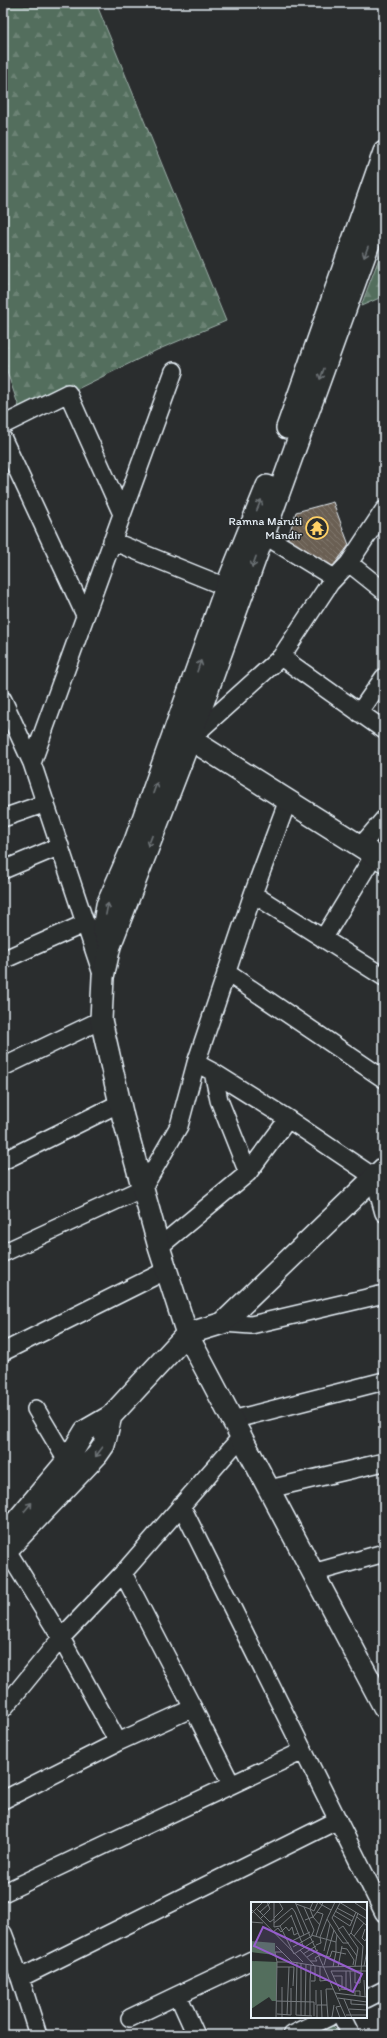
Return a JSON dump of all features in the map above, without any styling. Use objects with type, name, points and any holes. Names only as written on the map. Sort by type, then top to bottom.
[{"type":"street","points":[[110,946],[103,929],[107,905],[136,841],[226,587],[264,494],[384,152]]},
{"type":"street","points":[[383,206],[190,739],[110,946],[103,977],[101,1020],[120,1103],[143,1188],[187,1334],[384,1707]]},
{"type":"street","points":[[32,763],[174,371]]},
{"type":"street","points":[[3,426],[68,393],[122,514]]},
{"type":"street","points":[[3,439],[85,615]]},
{"type":"street","points":[[190,739],[281,657],[334,578],[349,563],[384,510]]},
{"type":"street","points":[[264,535],[334,578]]},
{"type":"street","points":[[112,541],[226,587]]},
{"type":"street","points":[[349,563],[384,591]]},
{"type":"street","points":[[281,657],[384,730]]},
{"type":"street","points":[[359,713],[384,677]]},
{"type":"street","points":[[3,700],[32,763],[103,977]]},
{"type":"street","points":[[190,739],[373,854]]},
{"type":"street","points":[[3,1253],[143,1188],[179,1126],[196,1063],[226,972],[288,800]]},
{"type":"street","points":[[3,818],[46,804]]},
{"type":"street","points":[[324,939],[373,854],[384,819]]},
{"type":"street","points":[[3,870],[60,846]]},
{"type":"street","points":[[253,894],[384,978]]},
{"type":"street","points":[[3,960],[86,923]]},
{"type":"street","points":[[226,972],[384,1079]]},
{"type":"street","points":[[3,1067],[101,1020]]},
{"type":"street","points":[[196,1063],[379,1173]]},
{"type":"street","points":[[213,1072],[219,1100],[248,1173]]},
{"type":"street","points":[[3,1161],[120,1103]]},
{"type":"street","points":[[160,1247],[248,1173],[288,1119]]},
{"type":"street","points":[[379,1173],[384,1213]]},
{"type":"street","points":[[223,1323],[379,1173]]},
{"type":"street","points":[[3,1352],[167,1270]]},
{"type":"street","points":[[118,1742],[7,1538],[73,1468],[104,1445],[111,1416],[187,1334],[223,1323],[252,1325],[384,1294]]},
{"type":"street","points":[[3,1709],[61,1638],[123,1573],[181,1505],[237,1428],[384,1381]]},
{"type":"street","points":[[36,1408],[73,1468]]},
{"type":"street","points":[[269,1489],[384,1462]]},
{"type":"street","points":[[181,1505],[338,1820],[376,1906]]},
{"type":"street","points":[[313,1573],[384,1554]]},
{"type":"street","points":[[123,1573],[231,1784]]},
{"type":"street","points":[[3,1800],[118,1742],[193,1708]]},
{"type":"street","points":[[3,1893],[303,1751]]},
{"type":"street","points":[[20,1978],[338,1820]]},
{"type":"street","points":[[3,1933],[20,1978],[38,2035]]},
{"type":"street","points":[[130,2018],[251,1960]]},
{"type":"street","points":[[367,1998],[384,1990]]},
{"type":"street","points":[[178,1995],[196,2035]]},
{"type":"street","points":[[292,2035],[327,2018]]},
{"type":"street","points":[[343,2018],[352,2035]]},
{"type":"green space","points":[[3,3],[96,3],[226,321],[157,350],[22,416],[3,360]]},
{"type":"green space","points":[[384,245],[384,296],[361,306]]},
{"type":"green space","points":[[333,2026],[342,2035],[313,2035]]},
{"type":"building","name":"Ramna Maruti Mandir","points":[[333,502],[349,545],[331,569],[286,544],[296,512]]},
{"type":"place","name":"Ramna Maruti Mandir","points":[[317,528]]}]
